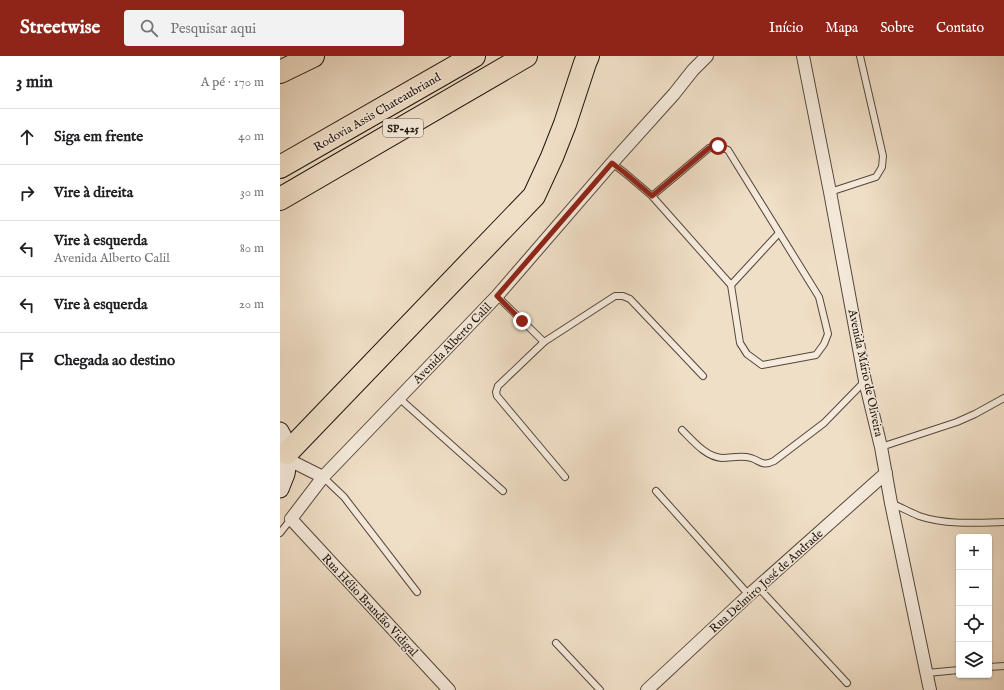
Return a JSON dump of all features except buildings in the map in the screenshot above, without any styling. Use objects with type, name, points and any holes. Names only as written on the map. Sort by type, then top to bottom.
[{"type":"highway","points":[[280,72],[313,56]]},
{"type":"highway","name":"Rodovia Assis Chateaubriand","points":[[280,167],[474,56]]},
{"type":"highway","name":"SP-425","points":[[280,199],[526,56]]},
{"type":"highway","points":[[287,456],[534,196],[555,151],[588,56]]},
{"type":"main road","points":[[280,431],[283,436],[287,456],[286,473],[280,489]]},
{"type":"street","name":"Avenida Alberto Calil","points":[[291,519],[323,477],[497,296],[674,94],[693,70],[707,56]]},
{"type":"street","name":"Avenida Mário de Oliveira","points":[[803,56],[865,381],[881,447],[891,503],[930,690]]},
{"type":"street","points":[[287,456],[323,477]]},
{"type":"street","name":"Rua Delmiro José de Andrade","points":[[647,690],[748,595],[886,472]]},
{"type":"street","name":"Rua Hélio Brandão Vidigal","points":[[291,519],[449,690]]},
{"type":"lane","points":[[830,192],[876,177],[882,167],[883,156],[860,56]]},
{"type":"lane","points":[[612,163],[652,196],[731,285],[740,344],[747,354],[762,364],[816,355],[824,344],[828,334],[819,298],[728,150],[718,146],[709,148],[652,196]]},
{"type":"lane","points":[[731,285],[779,233]]},
{"type":"lane","points":[[497,296],[544,342]]},
{"type":"lane","points":[[565,477],[497,396],[496,392],[498,386],[544,342],[615,296],[623,296],[630,299],[703,376]]},
{"type":"lane","points":[[682,430],[706,452],[714,457],[751,458],[764,464],[769,464],[824,423],[865,381]]},
{"type":"lane","points":[[399,398],[503,491]]},
{"type":"lane","points":[[881,447],[957,422],[1004,398]]},
{"type":"lane","points":[[323,477],[344,496],[417,592]]},
{"type":"lane","points":[[656,491],[748,595]]},
{"type":"lane","points":[[891,503],[919,516],[936,520],[975,523],[1004,522]]},
{"type":"lane","points":[[280,533],[291,519]]},
{"type":"lane","points":[[758,587],[847,683]]},
{"type":"lane","points":[[556,643],[600,690]]},
{"type":"lane","points":[[992,667],[1004,666]]},
{"type":"lane","points":[[927,673],[956,670]]},
{"type":"route","points":[[522,321],[497,296],[612,163],[652,196],[709,148],[718,146]]}]
